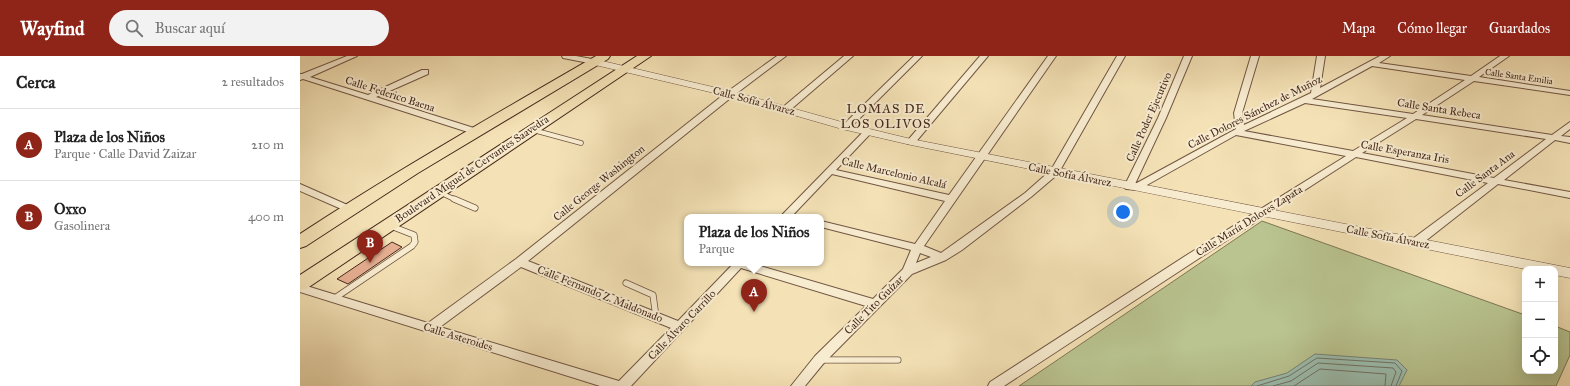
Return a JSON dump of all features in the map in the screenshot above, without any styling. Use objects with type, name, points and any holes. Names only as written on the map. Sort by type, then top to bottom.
[{"type":"main road","name":"Boulevard Miguel de Cervantes Saavedra","points":[[300,284],[438,191],[645,56]]},
{"type":"main road","points":[[300,242],[349,209],[474,131],[599,59]]},
{"type":"street","points":[[301,77],[353,56]]},
{"type":"street","points":[[566,56],[599,59]]},
{"type":"street","name":"Calle George Washington","points":[[430,328],[520,262],[730,94],[782,56]]},
{"type":"street","points":[[786,109],[849,56]]},
{"type":"street","points":[[846,127],[918,56]]},
{"type":"street","points":[[911,142],[984,56]]},
{"type":"street","name":"Calle Tito Guízar","points":[[797,386],[819,360],[908,271],[917,248],[1052,56]]},
{"type":"street","points":[[908,271],[958,247],[1028,195],[1055,172],[1121,56]]},
{"type":"street","name":"Calle Poder Ejecutivo","points":[[1132,187],[1188,56]]},
{"type":"street","points":[[1238,131],[1238,113],[1255,56]]},
{"type":"street","points":[[1315,94],[1321,56]]},
{"type":"street","name":"Calle Dolores Sánchez de Muñoz","points":[[1132,187],[1238,131],[1304,100],[1386,56]]},
{"type":"street","name":"Calle María Dolores Zapata","points":[[994,386],[1261,213],[1473,79],[1505,56]]},
{"type":"street","name":"Calle Sofía Álvarez","points":[[599,59],[625,69],[730,94],[846,127],[911,142],[1055,172],[1534,266]]},
{"type":"street","name":"Calle Santa Emilia","points":[[1370,64],[1570,92]]},
{"type":"street","points":[[368,98],[425,72]]},
{"type":"street","name":"Calle Federico Baena","points":[[301,77],[474,131]]},
{"type":"street","name":"Calle Santa Rebeca","points":[[1304,100],[1570,140]]},
{"type":"street","name":"Calle Santa Ana","points":[[1415,243],[1570,124]]},
{"type":"street","name":"Calle Esperanza Iris","points":[[1238,131],[1354,155],[1570,195]]},
{"type":"street","points":[[791,214],[868,132]]},
{"type":"street","name":"Calle Marcelonio Alcalá","points":[[830,171],[952,199]]},
{"type":"street","points":[[300,187],[349,209]]},
{"type":"street","points":[[824,225],[917,248],[942,256]]},
{"type":"street","name":"Calle Fernando Z. Maldonado","points":[[520,262],[680,327]]},
{"type":"street","name":"Calle Álvaro Carrillo","points":[[623,386],[737,266]]},
{"type":"street","points":[[750,266],[875,304]]},
{"type":"street","points":[[1558,271],[1570,273]]},
{"type":"street","name":"Calle Asteroides","points":[[300,288],[617,386]]},
{"type":"lane","points":[[532,129],[581,144]]},
{"type":"lane","points":[[438,191],[475,208]]},
{"type":"lane","points":[[335,298],[412,246],[414,242],[414,235],[388,225]]},
{"type":"lane","points":[[626,283],[653,296],[656,317]]},
{"type":"lane","points":[[819,360],[898,360]]},
{"type":"green space","points":[[1262,221],[1522,314],[1522,374],[1558,374],[1558,327],[1570,332],[1570,355],[1556,386],[1019,386]]},
{"type":"water","points":[[1315,354],[1397,360],[1407,370],[1399,386],[1251,386],[1255,382],[1287,373]]},
{"type":"building","points":[[392,242],[402,247],[348,284],[337,279]]},
{"type":"place","name":"Oxxo","points":[[370,263]]},
{"type":"place","name":"Plaza de los Niños","points":[[754,312]]},
{"type":"district","name":"LOMAS DE LOS OLIVOS","points":[[886,116]]}]
